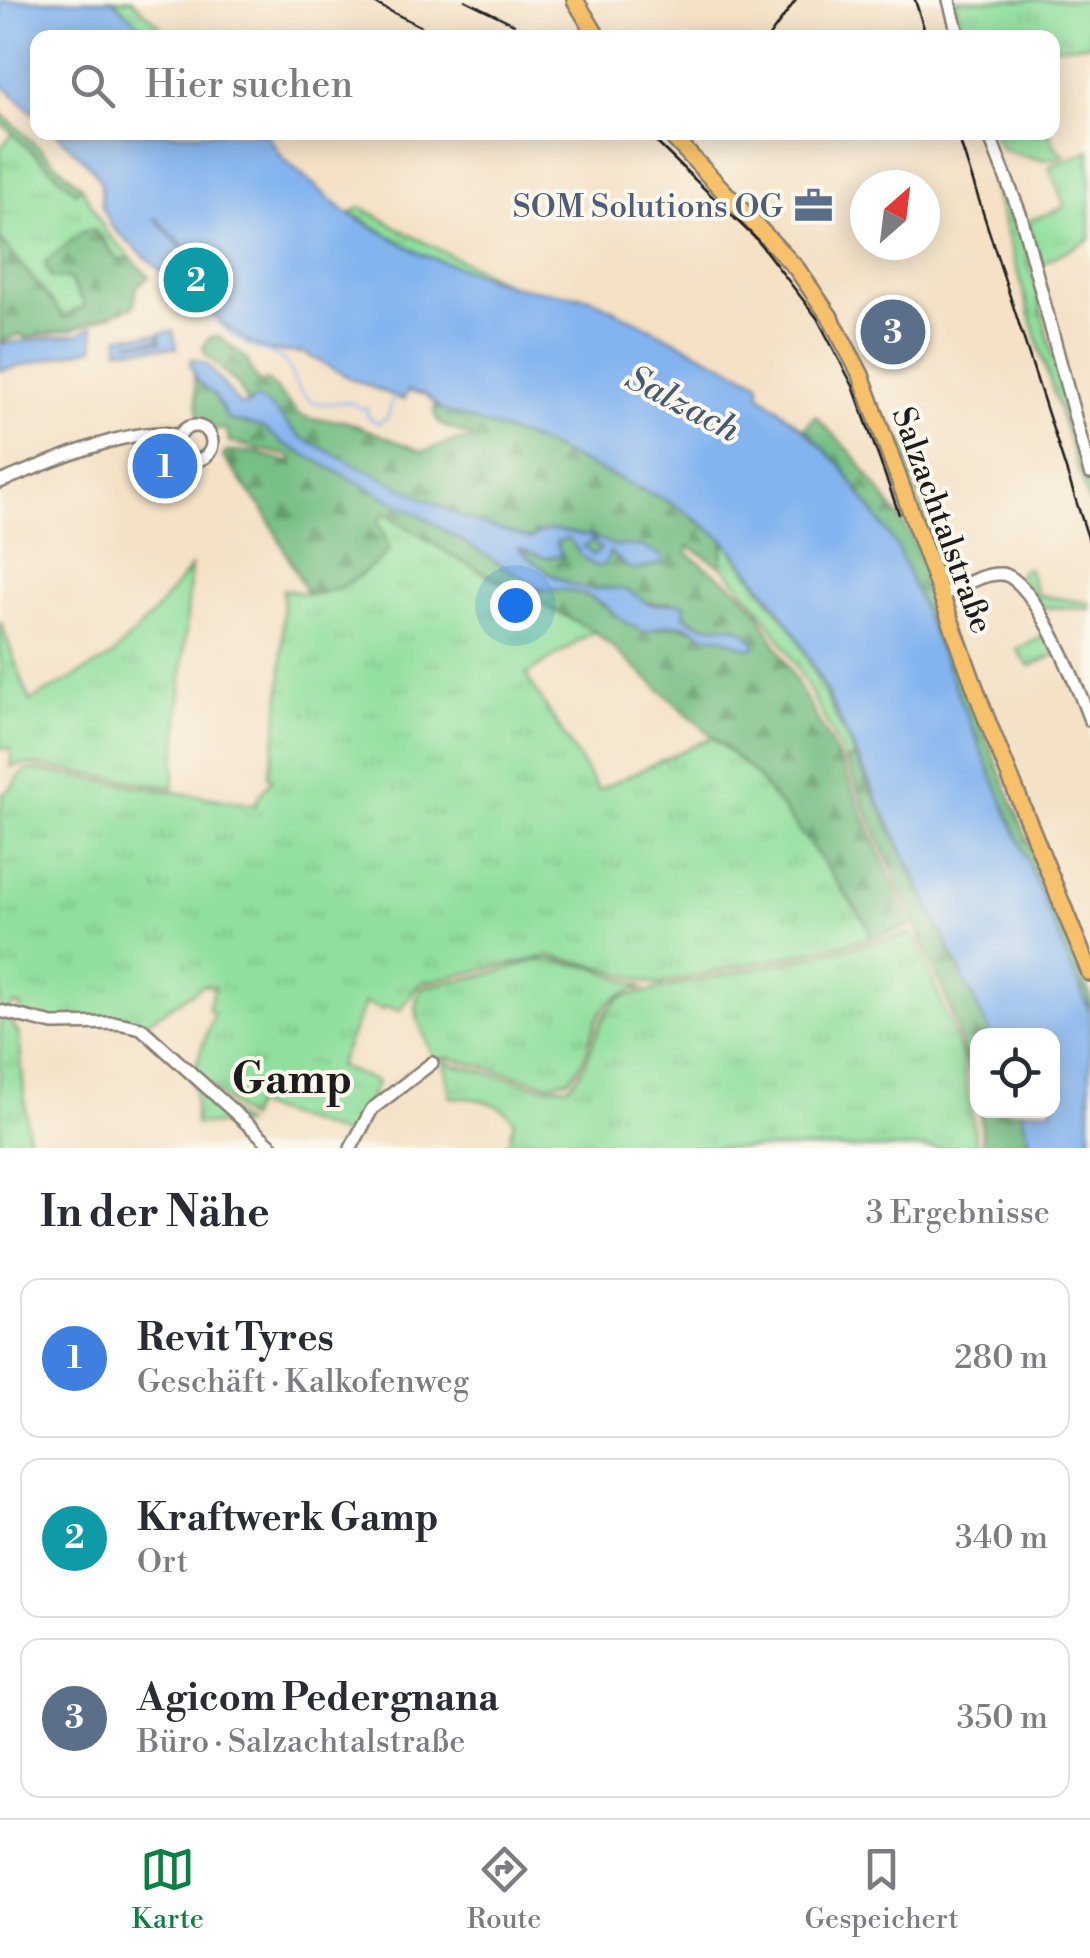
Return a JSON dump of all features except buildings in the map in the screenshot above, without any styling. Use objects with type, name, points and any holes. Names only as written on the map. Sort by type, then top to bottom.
[{"type":"main road","points":[[576,0],[593,30]]},
{"type":"main road","name":"Salzachtalstraße","points":[[676,140],[797,268],[830,317],[861,375],[985,715],[1090,972]]},
{"type":"street","points":[[950,0],[957,30]]},
{"type":"street","points":[[991,140],[1026,232],[1086,440],[1090,473]]},
{"type":"street","points":[[0,482],[70,454],[136,436],[161,432],[178,436]]},
{"type":"street","points":[[941,595],[992,575],[1003,573],[1014,579],[1048,624],[1090,720]]},
{"type":"street","points":[[0,1010],[53,1024],[118,1023],[141,1028],[274,1148]]},
{"type":"street","points":[[352,1148],[372,1109],[432,1063]]},
{"type":"green space","points":[[113,0],[132,0],[164,30],[145,30]]},
{"type":"green space","points":[[954,0],[1090,0],[1090,44],[1060,46],[1060,30],[964,30]]},
{"type":"green space","points":[[0,112],[82,187],[76,192],[0,122]]},
{"type":"green space","points":[[13,134],[76,192],[82,187],[106,232],[131,258],[118,260],[101,237],[69,279],[85,305],[65,318],[0,239],[0,148]]},
{"type":"green space","points":[[980,140],[985,140],[1009,199],[1012,223],[1025,244],[1090,487],[1090,505],[1043,360]]},
{"type":"green space","points":[[997,140],[1052,140],[1065,154],[1043,159],[1003,150]]},
{"type":"green space","points":[[1090,150],[1090,239],[1041,264],[1028,221],[1065,207],[1049,167]]},
{"type":"green space","points":[[361,207],[512,286],[423,255],[351,213]]},
{"type":"green space","points":[[94,229],[117,260],[131,258],[149,277],[137,286],[134,306],[74,329],[25,338],[21,334],[0,342],[0,239],[65,318],[85,305],[70,279],[51,278],[45,263],[82,232]]},
{"type":"green space","points":[[218,336],[246,358],[261,383],[267,380],[300,415],[345,421],[421,451],[470,440],[471,436],[441,423],[434,407],[533,440],[672,503],[724,540],[721,566],[688,546],[688,554],[740,591],[758,612],[842,764],[911,927],[871,938],[868,926],[815,851],[755,774],[594,631],[459,560],[385,513],[378,520],[390,550],[341,586],[307,594],[265,512],[223,457],[226,452],[254,452],[292,463],[293,457],[229,442],[227,430],[213,429],[199,421],[194,376],[214,395],[229,420],[262,427],[283,443],[423,517],[541,589],[588,596],[613,612],[656,630],[674,626],[724,638],[736,626],[700,623],[671,602],[648,602],[607,588],[577,587],[548,572],[513,545],[557,546],[562,538],[569,538],[604,565],[610,552],[634,569],[664,563],[641,546],[601,547],[593,555],[584,546],[586,536],[570,532],[538,533],[531,540],[466,519],[300,437],[260,400],[247,405],[239,386],[205,353],[203,347],[210,337]]},
{"type":"green space","points":[[815,416],[852,453],[913,537],[982,726],[1090,995],[1090,1012],[897,547],[841,466],[804,429]]},
{"type":"green space","points":[[897,434],[908,450],[952,573],[959,577],[952,576],[942,562]]},
{"type":"green space","points":[[385,513],[459,560],[594,631],[526,675],[598,790],[712,737],[755,774],[815,851],[868,926],[871,938],[657,985],[550,956],[420,983],[400,1011],[365,1003],[338,1066],[377,1082],[355,1138],[253,1105],[248,1120],[194,1071],[214,1013],[208,1010],[214,987],[204,985],[142,1025],[63,1022],[21,1015],[21,1006],[13,1004],[8,1011],[0,1008],[3,794],[31,769],[256,805],[272,779],[268,777],[279,707],[283,589],[307,594]]},
{"type":"green space","points":[[724,540],[795,633],[855,756],[846,762],[776,633],[721,566]]},
{"type":"green space","points":[[191,567],[173,788],[29,764],[11,767],[11,749],[0,748],[0,621],[30,701],[111,657]]},
{"type":"green space","points":[[1028,568],[1038,595],[1090,603],[1090,609],[1041,607],[1019,576]]},
{"type":"green space","points":[[1049,634],[1057,654],[1029,667],[1017,649]]},
{"type":"green space","points":[[855,756],[988,1028],[970,1028],[970,1073],[947,1000],[846,762]]},
{"type":"green space","points":[[911,934],[919,945],[962,1057],[977,1148],[507,1148],[514,1120],[508,1113],[485,1101],[450,1097],[444,1062],[544,1087],[568,1086],[584,1065],[604,1017],[622,997]]},
{"type":"green space","points":[[551,960],[596,968],[643,987],[622,994],[600,1014],[580,1065],[569,1079],[548,1084],[450,1058],[434,1059],[417,1014],[422,987]]},
{"type":"green space","points":[[0,1012],[8,1016],[19,1035],[29,1148],[0,1148]]},
{"type":"green space","points":[[190,1076],[244,1125],[195,1124],[195,1094]]},
{"type":"green space","points":[[981,1118],[1023,1118],[1032,1148],[983,1148]]},
{"type":"water","points":[[0,0],[113,0],[145,30],[30,30],[30,110],[0,83]]},
{"type":"water","name":"Salzach","points":[[63,140],[271,140],[283,158],[344,211],[423,255],[512,286],[590,298],[759,382],[760,394],[841,466],[897,547],[1090,1012],[1090,1148],[1032,1148],[1023,1118],[1060,1118],[1060,1028],[988,1028],[820,679],[766,591],[724,540],[672,503],[533,440],[441,410],[426,395],[408,391],[403,400],[304,353],[269,351],[252,345],[204,305],[223,284],[154,217],[188,255],[171,274],[165,275],[112,227],[102,206],[101,183],[94,170]]},
{"type":"water","points":[[93,326],[94,348],[0,371],[0,344],[79,334]]},
{"type":"water","points":[[173,331],[177,348],[119,349],[119,336],[159,334],[159,340],[127,342],[161,343],[160,333]]},
{"type":"water","points":[[192,359],[207,364],[240,405],[257,398],[300,437],[466,519],[531,539],[553,530],[592,536],[584,546],[593,555],[601,550],[594,542],[595,537],[612,545],[641,546],[663,557],[664,563],[634,570],[610,552],[604,565],[597,567],[568,538],[556,542],[562,556],[545,558],[517,547],[550,574],[570,584],[631,592],[653,605],[685,605],[684,615],[693,622],[742,630],[756,647],[749,649],[724,638],[707,636],[685,625],[667,625],[645,632],[588,596],[541,589],[423,517],[283,443],[262,427],[229,420],[214,395],[197,381],[190,364]]},
{"type":"waterway","points":[[167,273],[232,335],[284,361],[299,390],[310,400],[323,404],[349,402],[367,408],[368,417],[378,423],[388,417],[394,392]]},
{"type":"railway","points":[[368,0],[428,30]]},
{"type":"railway","points":[[465,0],[514,24]]},
{"type":"railway","points":[[774,30],[796,0]]},
{"type":"railway","points":[[915,0],[924,30]]},
{"type":"railway","points":[[654,140],[757,240],[817,318],[853,386],[899,514]]},
{"type":"railway","points":[[960,140],[1090,544]]},
{"type":"place","name":"SOM Solutions OG","points":[[813,206]]},
{"type":"place","name":"Kraftwerk Gamp","points":[[196,280]]},
{"type":"place","name":"Agicom Pedergnana","points":[[893,332]]},
{"type":"place","name":"Revit Tyres","points":[[165,466]]},
{"type":"district","name":"Gamp","points":[[292,1078]]}]
